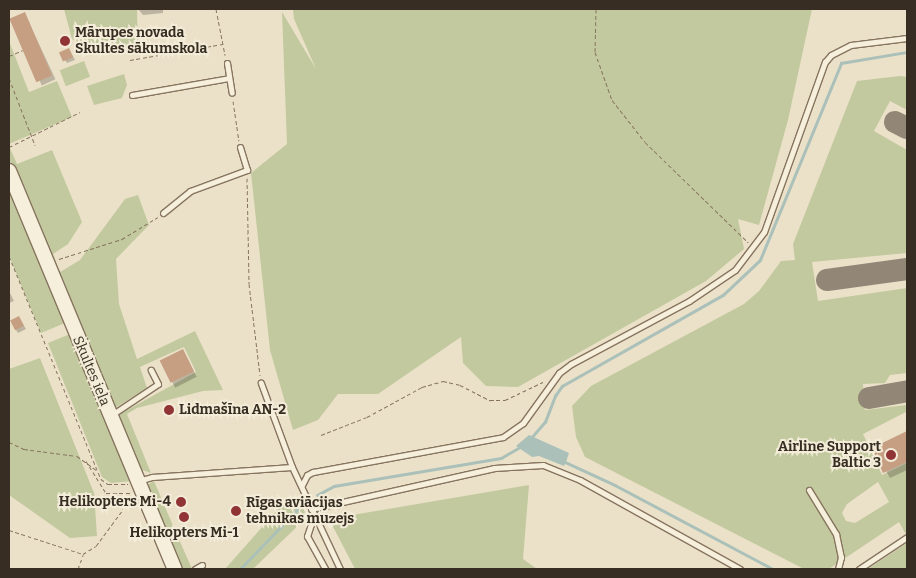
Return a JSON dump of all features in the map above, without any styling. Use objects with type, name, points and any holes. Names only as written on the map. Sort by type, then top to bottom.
[{"type":"main road","name":"Skultes iela","points":[[9,171],[175,569]]},
{"type":"lane","points":[[302,485],[307,475],[313,472],[503,438],[523,423],[559,373],[571,364],[689,301],[736,270],[754,248],[772,210],[825,62],[831,55],[851,45],[907,38]]},
{"type":"lane","points":[[227,63],[232,93]]},
{"type":"lane","points":[[132,95],[229,78]]},
{"type":"lane","points":[[163,213],[190,191],[247,170],[240,147]]},
{"type":"lane","points":[[110,416],[158,384],[151,370]]},
{"type":"lane","points":[[262,383],[292,467],[340,569]]},
{"type":"lane","points":[[312,509],[494,468],[543,465],[580,480],[740,569]]},
{"type":"lane","points":[[138,481],[165,474],[292,467]]},
{"type":"lane","points":[[809,490],[836,534],[841,557],[838,569]]},
{"type":"lane","points":[[317,521],[311,524],[307,536],[325,569]]},
{"type":"lane","points":[[860,569],[907,537]]},
{"type":"lane","points":[[195,569],[202,565]]},
{"type":"path","points":[[216,9],[227,63]]},
{"type":"path","points":[[596,9],[595,52],[612,100],[645,142],[754,248]]},
{"type":"path","points":[[130,60],[224,44]]},
{"type":"path","points":[[9,56],[23,50]]},
{"type":"path","points":[[9,78],[35,145]]},
{"type":"path","points":[[232,93],[240,147]]},
{"type":"path","points":[[9,147],[80,112]]},
{"type":"path","points":[[247,170],[249,284],[255,351],[262,383]]},
{"type":"path","points":[[47,263],[122,239],[163,213]]},
{"type":"path","points":[[9,256],[97,471]]},
{"type":"path","points":[[321,435],[367,417],[422,387],[443,381],[460,385],[490,400],[513,397],[544,381]]},
{"type":"path","points":[[9,442],[24,449],[57,451],[85,461],[108,484],[133,484],[138,481]]},
{"type":"path","points":[[78,569],[84,554],[96,546],[136,492],[106,494],[85,461]]},
{"type":"path","points":[[9,530],[84,554]]},
{"type":"green space","points":[[64,9],[137,9],[138,51],[102,53],[72,39]]},
{"type":"green space","points":[[293,9],[812,9],[788,120],[759,225],[738,219],[744,249],[706,281],[518,387],[486,386],[463,363],[461,337],[378,394],[338,394],[318,420],[293,430],[270,350],[251,173],[287,144],[282,12],[316,69],[294,19]]},
{"type":"green space","points":[[9,41],[29,92],[57,81],[72,117],[9,144]]},
{"type":"green space","points":[[84,61],[90,77],[66,86],[60,70]]},
{"type":"green space","points":[[124,74],[127,85],[122,98],[94,105],[87,86]]},
{"type":"green space","points":[[900,76],[907,77],[907,110],[890,101],[874,131],[907,150],[907,253],[812,262],[818,301],[907,288],[907,373],[890,375],[885,383],[863,384],[865,410],[906,405],[906,412],[863,434],[882,475],[907,463],[907,532],[905,533],[899,522],[829,569],[804,569],[585,457],[576,437],[572,406],[591,386],[744,304],[759,291],[781,261],[795,260],[793,244],[857,81]],"holes":[[[878,482],[889,502],[855,523],[846,521],[842,513],[847,504]]]},
{"type":"green space","points":[[9,146],[17,164],[52,150],[82,222],[68,244],[53,254],[60,272],[80,260],[125,199],[138,195],[149,225],[116,259],[119,304],[137,359],[195,331],[223,390],[203,391],[137,408],[127,414],[151,473],[139,469],[118,415],[196,372],[184,347],[140,367],[147,388],[115,408],[20,191],[9,161]]},
{"type":"green space","points":[[9,190],[65,323],[41,333],[9,256]]},
{"type":"green space","points":[[70,334],[132,481],[111,483],[102,477],[48,343]]},
{"type":"green space","points":[[40,358],[94,493],[97,536],[70,538],[9,495],[9,369]]},
{"type":"green space","points":[[154,481],[192,569],[180,569],[147,485]]},
{"type":"green space","points":[[529,485],[523,559],[537,569],[355,569],[329,519]]},
{"type":"green space","points":[[295,497],[303,505],[306,518],[253,569],[225,569],[279,508]]},
{"type":"green space","points":[[907,543],[907,569],[868,569]]},
{"type":"water","points":[[529,435],[569,453],[564,466],[539,456],[532,457],[516,446]]},
{"type":"building","points":[[25,12],[52,76],[36,82],[9,19]]},
{"type":"building","points":[[69,48],[73,57],[63,62],[59,52]]},
{"type":"building","points":[[19,316],[24,326],[15,330],[10,321]]},
{"type":"building","points":[[183,349],[194,371],[171,383],[160,360]]},
{"type":"building","name":"Airline Support Baltic 3","points":[[907,431],[907,462],[883,473],[872,448]]},
{"type":"waterway","points":[[530,439],[545,422],[555,396],[562,386],[723,295],[760,260],[841,63],[907,52]]},
{"type":"waterway","points":[[317,495],[334,486],[501,458],[520,447]]},
{"type":"waterway","points":[[565,462],[615,485],[773,569]]},
{"type":"waterway","points":[[240,569],[299,508]]},
{"type":"taxiway","points":[[895,122],[907,128]]},
{"type":"taxiway","points":[[827,280],[907,269]]},
{"type":"taxiway","points":[[869,398],[907,391]]},
{"type":"place","name":"Mārupes novada Skultes sākumskola","points":[[65,41]]},
{"type":"place","name":"Lidmašīna AN-2","points":[[169,410]]},
{"type":"place","name":"Airline Support Baltic 3","points":[[891,455]]},
{"type":"place","name":"Helikopters Mi-4","points":[[181,502]]},
{"type":"place","name":"Rīgas aviācijas tehnikas muzejs","points":[[236,511]]},
{"type":"place","name":"Helikopters Mi-1","points":[[184,517]]}]
